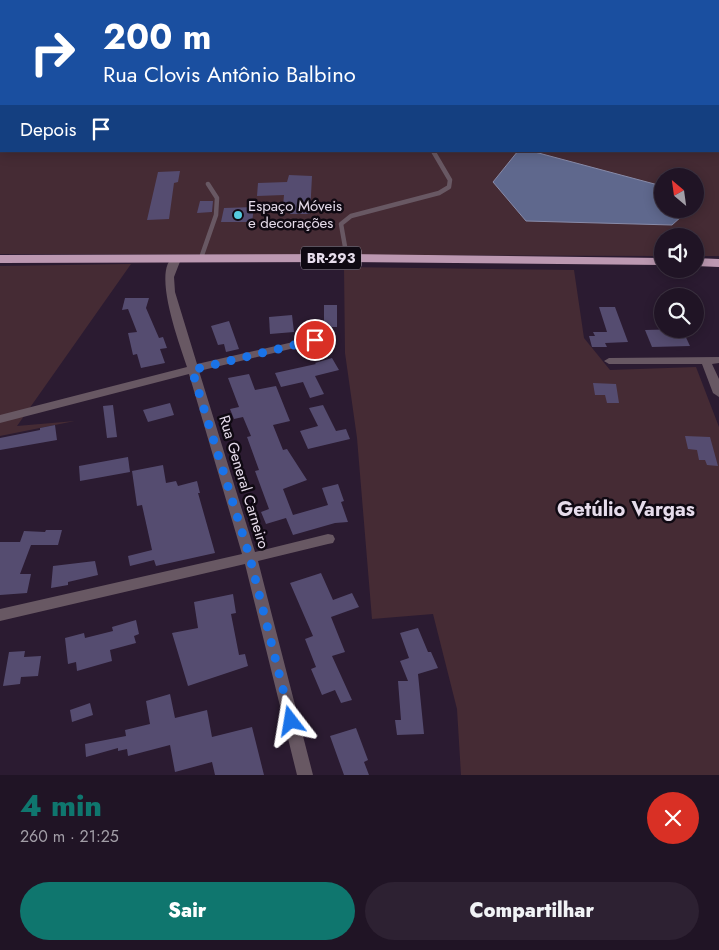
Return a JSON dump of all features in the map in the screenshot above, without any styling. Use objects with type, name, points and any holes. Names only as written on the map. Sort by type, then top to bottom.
[{"type":"highway","name":"BR-293","points":[[0,259],[347,258],[654,262]]},
{"type":"highway","points":[[704,262],[719,263]]},
{"type":"street","name":"Rua General Carneiro","points":[[176,259],[169,276],[170,292],[250,558],[304,775]]},
{"type":"street","points":[[0,419],[315,340]]},
{"type":"street","points":[[608,361],[719,360]]},
{"type":"street","points":[[706,361],[719,393]]},
{"type":"street","points":[[0,615],[250,558],[328,538]]},
{"type":"lane","points":[[347,258],[342,224],[350,216],[440,193],[448,187],[450,180],[434,152]]},
{"type":"lane","points":[[201,258],[216,215],[217,198],[208,184]]},
{"type":"shaded area","points":[[0,152],[719,152],[719,256],[704,256],[704,228],[654,228],[654,256],[0,254]]},
{"type":"shaded area","points":[[131,264],[17,426],[75,421],[0,436],[0,266]]},
{"type":"shaded area","points":[[344,267],[574,270],[584,338],[610,370],[696,367],[719,427],[719,775],[461,775],[457,709],[433,614],[372,619],[357,438],[345,353]]},
{"type":"water","points":[[517,152],[535,152],[654,184],[654,218],[680,218],[672,225],[526,221],[493,182]]},
{"type":"building","points":[[180,171],[178,182],[174,183],[169,219],[147,220],[158,172]]},
{"type":"building","points":[[289,175],[312,176],[310,214],[290,214],[290,206],[283,206],[284,195],[257,196],[258,183],[287,182]]},
{"type":"building","points":[[200,201],[213,201],[212,212],[197,213]]},
{"type":"building","name":"Espaço Móveis e decorações","points":[[254,207],[252,222],[221,222],[224,208]]},
{"type":"building","points":[[125,298],[149,298],[146,308],[159,338],[163,337],[167,348],[160,349],[165,363],[141,368],[137,354],[133,355],[128,333],[137,332],[128,309],[122,310]]},
{"type":"building","points":[[324,305],[337,305],[337,327],[324,327]]},
{"type":"building","points":[[599,307],[615,307],[628,342],[605,343],[607,347],[592,347],[589,336],[595,336],[593,332],[607,332]]},
{"type":"building","points":[[292,315],[294,332],[270,334],[269,317]]},
{"type":"building","points":[[229,321],[239,349],[226,352],[224,344],[218,345],[211,326]]},
{"type":"building","points":[[645,330],[654,330],[654,338],[686,338],[690,346],[652,347]]},
{"type":"building","points":[[332,358],[339,370],[315,376],[324,394],[310,398],[303,382],[281,387],[275,373],[316,364]]},
{"type":"building","points":[[249,374],[255,390],[276,386],[290,421],[273,425],[283,450],[287,449],[307,480],[283,489],[293,515],[328,505],[322,488],[338,484],[344,501],[341,502],[348,522],[335,523],[293,535],[286,518],[266,524],[261,512],[269,509],[255,471],[259,470],[247,437],[251,436],[243,417],[234,419],[230,409],[239,407],[228,378]]},
{"type":"building","points":[[593,383],[616,384],[619,403],[607,403],[605,395],[595,395]]},
{"type":"building","points":[[170,403],[174,415],[148,422],[143,410]]},
{"type":"building","points":[[113,405],[117,437],[107,438],[103,406]]},
{"type":"building","points":[[323,405],[336,431],[346,429],[350,439],[308,449],[300,431],[318,426],[309,408]]},
{"type":"building","points":[[55,425],[57,440],[0,450],[0,438]]},
{"type":"building","points":[[685,436],[710,437],[718,466],[707,465],[705,460],[699,460],[697,450],[688,449]]},
{"type":"building","points":[[128,457],[130,472],[80,481],[79,466]]},
{"type":"building","points":[[163,465],[166,483],[176,481],[178,486],[197,481],[200,493],[198,493],[215,553],[156,566],[154,560],[130,566],[128,556],[152,550],[142,505],[137,506],[132,471]]},
{"type":"building","points":[[46,530],[62,530],[58,545],[31,545],[20,574],[31,574],[27,593],[0,595],[0,542],[20,542],[24,531],[45,532]]},
{"type":"building","points":[[95,561],[98,575],[68,582],[68,585],[51,588],[53,566]]},
{"type":"building","points":[[321,573],[333,600],[352,593],[359,607],[331,617],[345,652],[332,656],[352,700],[341,703],[335,690],[322,695],[311,669],[316,667],[305,639],[313,636],[290,583]]},
{"type":"building","points":[[233,594],[236,613],[231,614],[239,655],[245,654],[248,666],[188,686],[172,633],[198,628],[194,602]]},
{"type":"building","points":[[136,620],[139,634],[134,636],[136,643],[110,650],[112,661],[77,671],[76,662],[68,664],[65,638],[84,633],[85,638],[113,631],[112,627]]},
{"type":"building","points":[[418,628],[428,652],[431,652],[438,668],[418,674],[424,734],[397,735],[395,720],[401,720],[398,681],[408,681],[400,661],[409,658],[400,633]]},
{"type":"building","points":[[25,651],[24,657],[41,656],[38,676],[21,677],[20,684],[3,686],[9,652]]},
{"type":"building","points":[[170,694],[175,718],[207,710],[212,737],[252,727],[264,775],[215,775],[212,762],[175,772],[170,745],[128,756],[127,749],[118,751],[118,748],[86,757],[85,744],[126,736],[125,730],[150,724],[146,701]]},
{"type":"building","points":[[90,703],[93,715],[72,722],[70,710]]},
{"type":"building","points":[[356,728],[368,760],[364,762],[369,775],[344,775],[330,736]]},
{"type":"place","name":"Espaço Móveis e decorações","points":[[238,215]]},
{"type":"district","name":"Getúlio Vargas","points":[[626,509]]},
{"type":"route","points":[[291,721],[250,558],[192,370],[315,340]]}]
